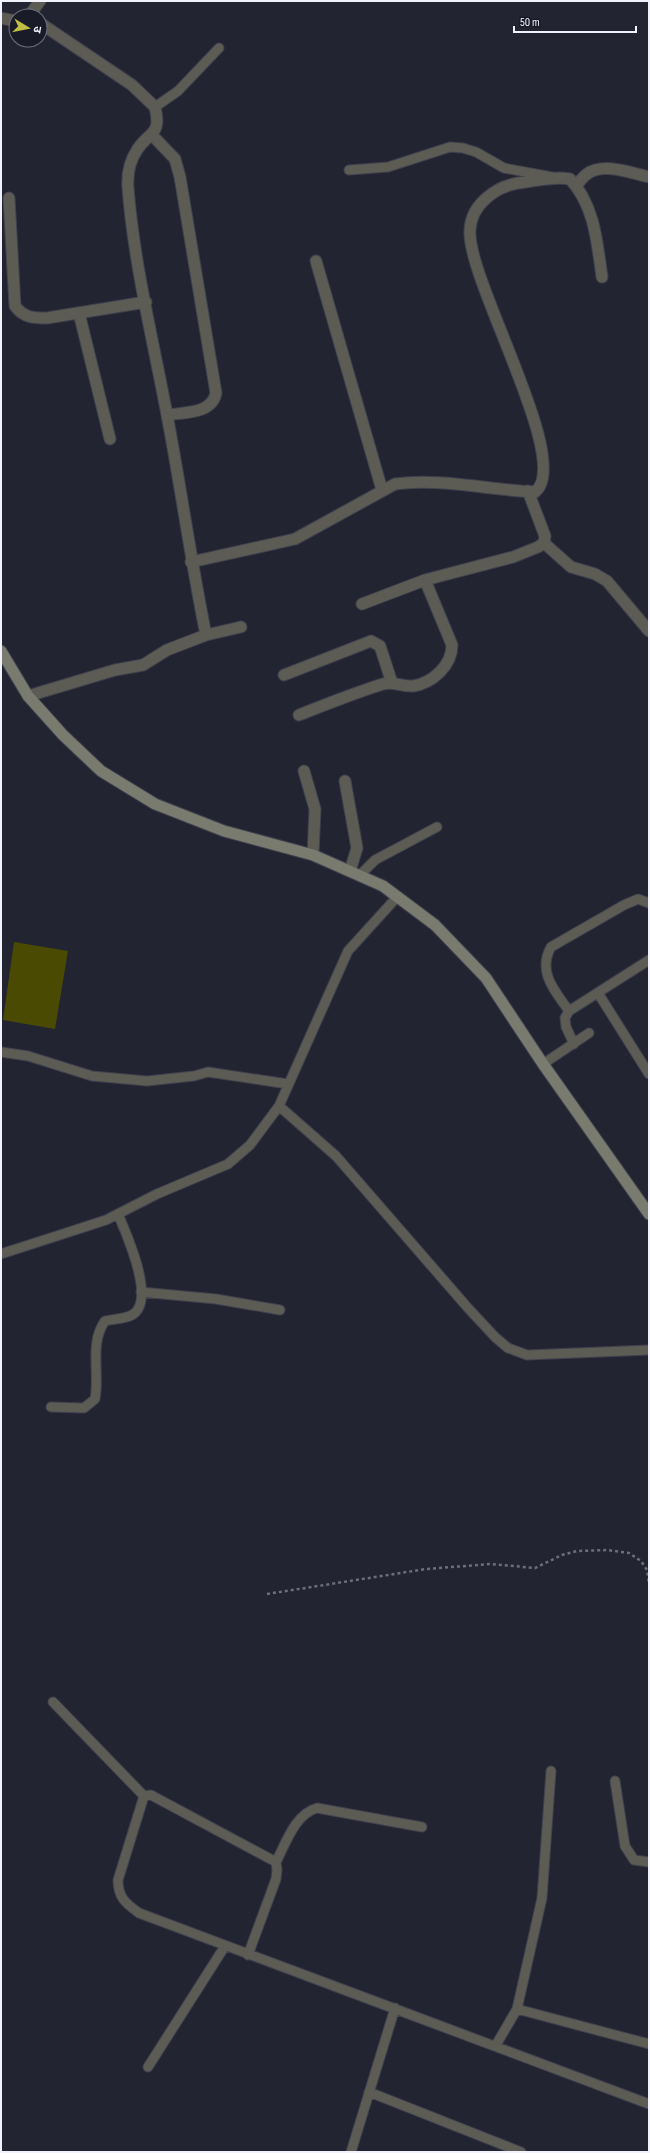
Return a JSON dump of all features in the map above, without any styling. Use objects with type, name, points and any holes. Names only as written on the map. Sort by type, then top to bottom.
[{"type":"main road","points":[[1,651],[28,696],[63,735],[101,771],[155,804],[224,831],[313,855],[355,873],[383,886],[435,925],[486,978],[543,1064],[649,1214]]},
{"type":"street","points":[[48,28],[132,85],[155,107],[157,125],[152,135],[137,149],[130,161],[128,172],[133,237],[168,416],[191,562],[206,635]]},
{"type":"street","points":[[152,135],[175,159],[180,177],[216,392],[214,401],[210,405],[202,409],[168,416]]},
{"type":"street","points":[[576,186],[587,174],[595,170],[608,168],[649,177]]},
{"type":"street","points":[[191,562],[295,539],[395,484],[410,482],[446,484],[535,492],[540,488],[543,477],[542,446],[534,416],[473,252],[470,229],[472,218],[480,204],[492,192],[507,185],[556,178],[570,179],[576,186],[594,220],[602,277]]},
{"type":"street","points":[[9,198],[15,306],[25,316],[32,318],[146,302]]},
{"type":"street","points":[[316,261],[382,490]]},
{"type":"street","points":[[79,312],[110,439]]},
{"type":"street","points":[[362,604],[425,580],[513,557],[544,543],[546,536],[528,491]]},
{"type":"street","points":[[544,543],[571,567],[595,574],[606,581],[649,631]]},
{"type":"street","points":[[299,715],[384,683],[412,686],[421,683],[437,674],[448,664],[452,654],[452,645],[425,580]]},
{"type":"street","points":[[28,696],[115,670],[143,665],[167,650],[206,635],[241,627]]},
{"type":"street","points":[[284,675],[371,641],[380,646],[392,683]]},
{"type":"street","points":[[304,771],[315,809],[313,855]]},
{"type":"street","points":[[345,781],[357,848],[355,873]]},
{"type":"lane","points":[[155,107],[178,91],[219,48]]},
{"type":"lane","points":[[349,170],[388,167],[438,150],[456,148],[476,152],[504,168],[556,178]]},
{"type":"lane","points":[[355,873],[375,860],[437,827]]},
{"type":"lane","points":[[1,1254],[106,1220],[157,1194],[228,1164],[250,1146],[279,1106],[348,951],[397,897]]},
{"type":"lane","points":[[569,1010],[548,980],[545,964],[546,956],[551,948],[624,905],[638,899],[649,903]]},
{"type":"lane","points":[[574,1044],[566,1027],[565,1018],[569,1010],[649,960]]},
{"type":"lane","points":[[598,992],[649,1074]]},
{"type":"lane","points":[[543,1064],[589,1033]]},
{"type":"lane","points":[[1,1052],[28,1056],[92,1076],[147,1081],[194,1076],[208,1072],[288,1084]]},
{"type":"lane","points":[[279,1106],[336,1156],[468,1308],[508,1348],[527,1355],[649,1350]]},
{"type":"lane","points":[[51,1407],[84,1408],[95,1399],[96,1352],[100,1327],[105,1321],[132,1315],[139,1306],[141,1292],[135,1255],[118,1214]]},
{"type":"lane","points":[[141,1292],[216,1299],[280,1310]]},
{"type":"lane","points":[[53,1702],[144,1796]]},
{"type":"lane","points":[[496,2045],[517,2009],[542,1898],[551,1771]]},
{"type":"lane","points":[[616,1782],[625,1846],[634,1860],[649,1862]]},
{"type":"lane","points":[[144,1796],[151,1795],[276,1862]]},
{"type":"lane","points":[[144,1796],[118,1880],[118,1891],[124,1902],[139,1913],[248,1955],[496,2045],[649,2104]]},
{"type":"lane","points":[[248,1955],[276,1879],[276,1862],[298,1822],[307,1811],[317,1808],[422,1827]]},
{"type":"lane","points":[[148,2067],[226,1946]]},
{"type":"lane","points":[[351,2152],[395,2008]]},
{"type":"lane","points":[[517,2009],[649,2044]]},
{"type":"lane","points":[[369,2092],[521,2152]]},
{"type":"path","points":[[266,1594],[426,1569],[491,1564],[535,1568],[562,1555],[577,1551],[607,1550],[629,1553],[641,1561],[647,1570],[649,1584]]},
{"type":"shaded area","points":[[14,942],[68,951],[55,1029],[3,1020]]}]
